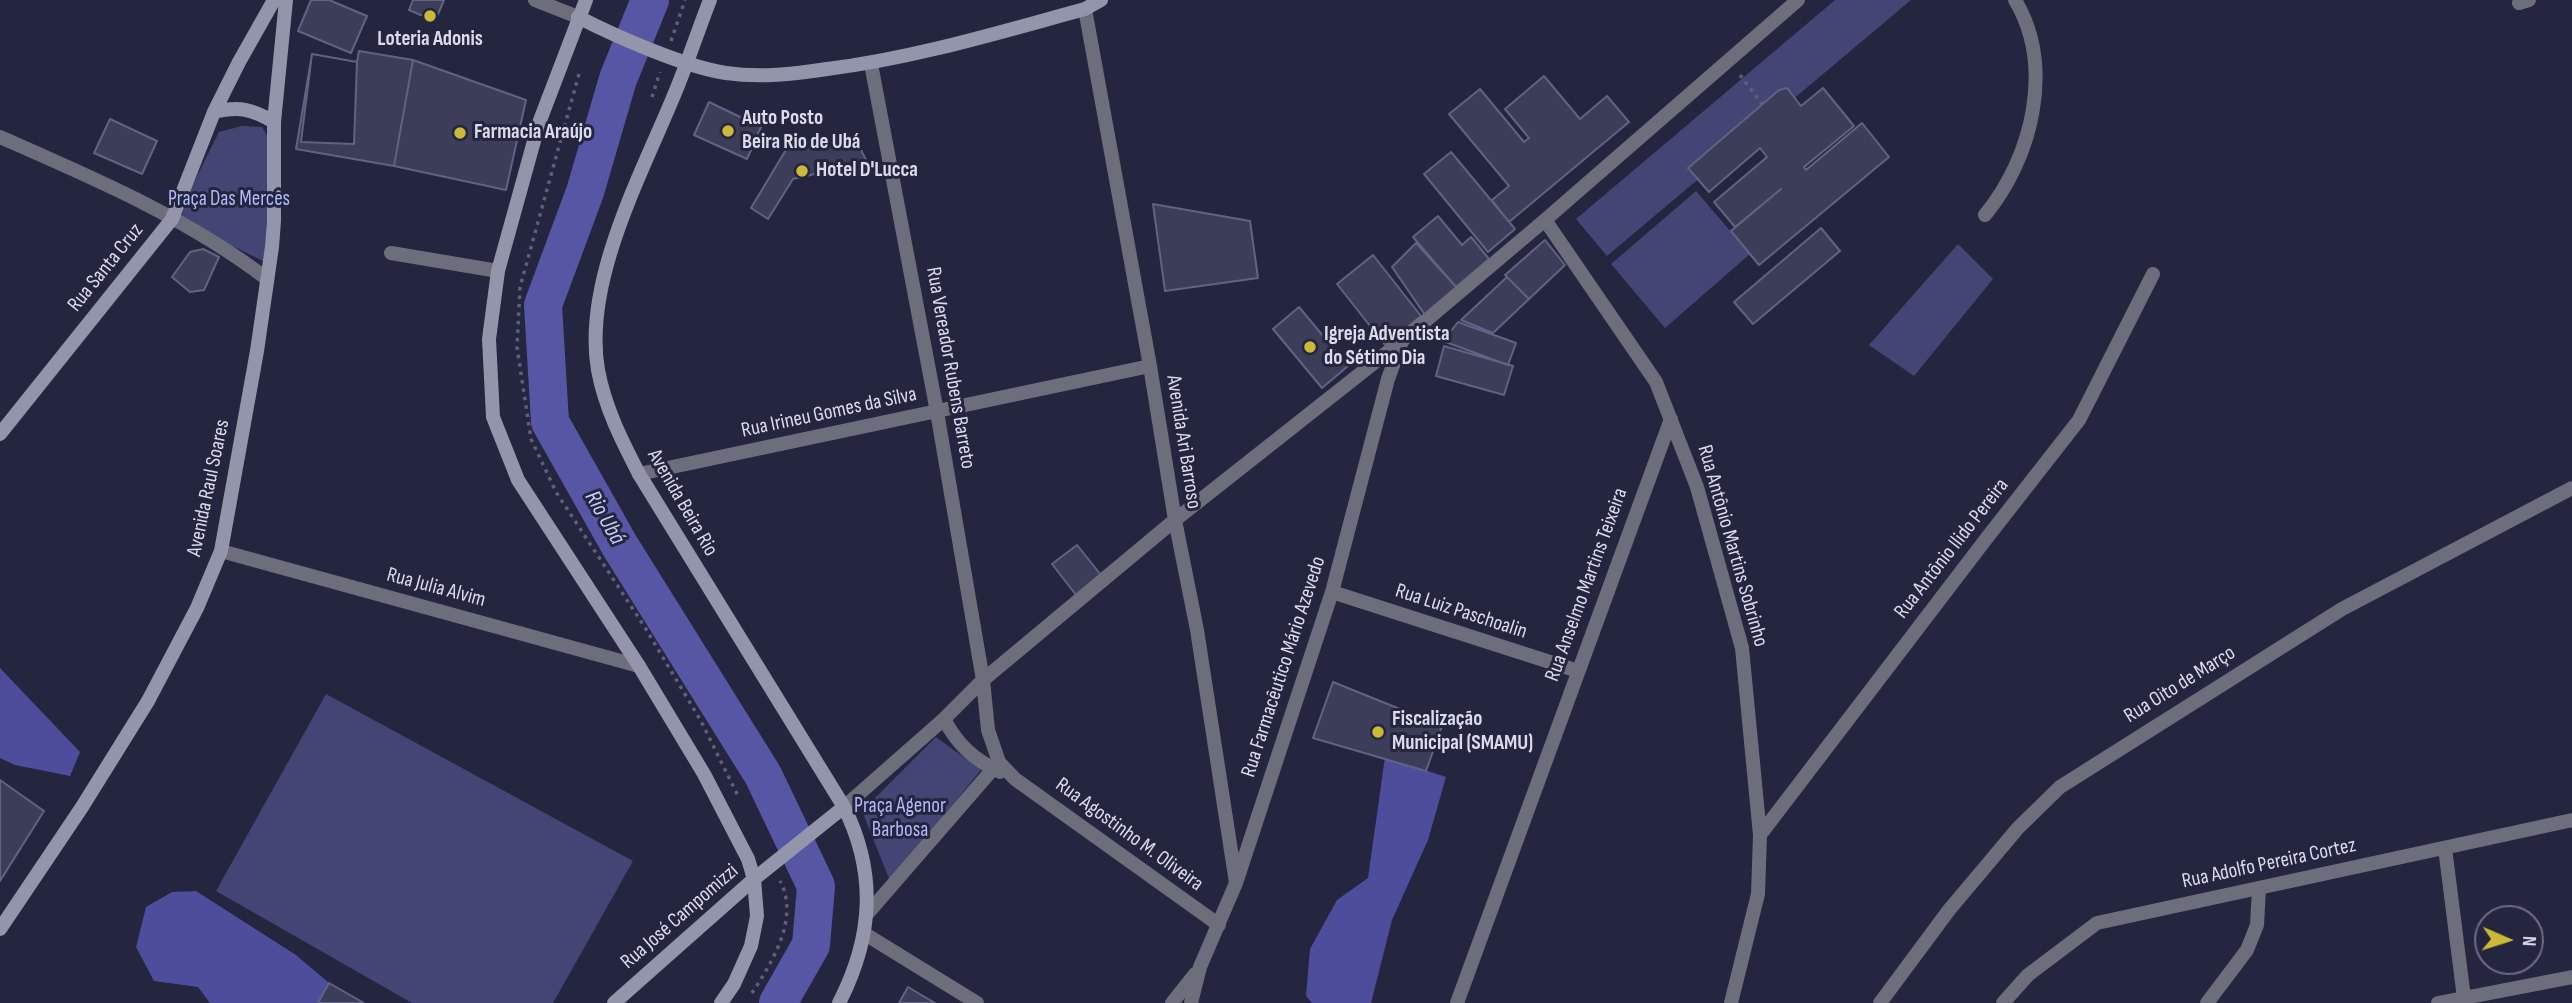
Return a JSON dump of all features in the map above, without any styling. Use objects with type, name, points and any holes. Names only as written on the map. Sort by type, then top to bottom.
[{"type":"main road","name":"Rua Santa Cruz","points":[[0,434],[172,219],[214,112],[274,0]]},
{"type":"main road","name":"Avenida Raul Soares","points":[[0,929],[82,807],[148,701],[197,608],[221,551],[257,351],[274,221],[274,122],[286,0]]},
{"type":"main road","points":[[586,0],[539,123],[498,271],[489,339],[493,417],[518,480],[639,666],[704,774],[748,859],[754,879],[757,916],[751,946],[734,984],[721,1003]]},
{"type":"main road","name":"Avenida Beira Rio","points":[[710,0],[610,249],[597,309],[598,369],[611,420],[639,474],[844,807],[858,840],[866,879],[868,913],[865,934],[839,1003]]},
{"type":"main road","points":[[578,17],[664,54],[724,73],[790,74],[871,64],[966,42],[1085,9],[1101,0]]},
{"type":"main road","points":[[214,112],[244,108],[257,111],[274,122]]},
{"type":"main road","name":"Rua José Campomizzi","points":[[614,1003],[754,879],[844,807]]},
{"type":"street","points":[[535,0],[578,17]]},
{"type":"street","points":[[844,807],[944,719],[983,680],[1175,520],[1403,340],[1798,0]]},
{"type":"street","points":[[1985,215],[1998,199],[2020,156],[2034,109],[2035,70],[2032,48],[2021,10],[2015,0]]},
{"type":"street","name":"Avenida Ari Barroso","points":[[1085,9],[1217,749],[1236,883]]},
{"type":"street","name":"Rua Vereador Rubens Barreto","points":[[871,64],[937,412],[995,765]]},
{"type":"street","points":[[0,137],[172,219],[239,257],[267,279]]},
{"type":"street","name":"Rua Antônio Martins Sobrinho","points":[[1545,220],[1656,382],[1698,487],[1742,648],[1760,835],[1758,894],[1731,1003]]},
{"type":"street","points":[[391,253],[498,271]]},
{"type":"street","name":"Rua Antônio Ilido Pereira","points":[[1760,835],[2080,420],[2152,274]]},
{"type":"street","name":"Rua Farmacêutico Mário Azevedo","points":[[1191,1003],[1200,967],[1236,883],[1332,592],[1388,379],[1403,340]]},
{"type":"street","name":"Rua Irineu Gomes da Silva","points":[[639,474],[1150,366]]},
{"type":"street","name":"Rua Anselmo Martins Teixeira","points":[[1457,1003],[1671,419]]},
{"type":"street","name":"Rua Oito de Março","points":[[1880,1003],[1949,910],[2018,828],[2060,787],[2342,609],[2572,488]]},
{"type":"street","name":"Rua Julia Alvim","points":[[221,551],[639,666]]},
{"type":"street","name":"Rua Luiz Paschoalin","points":[[1332,592],[1578,671]]},
{"type":"street","name":"Rua Agostinho M. Oliveira","points":[[944,719],[963,749],[995,765],[1219,925]]},
{"type":"street","points":[[868,913],[995,765]]},
{"type":"street","name":"Rua Adolfo Pereira Cortez","points":[[2003,1003],[2028,975],[2097,923],[2572,820]]},
{"type":"street","points":[[2445,848],[2475,999]]},
{"type":"street","points":[[2207,1003],[2247,950],[2257,925],[2259,888]]},
{"type":"street","points":[[865,934],[977,1003]]},
{"type":"street","points":[[1172,1003],[1200,967]]},
{"type":"street","points":[[2438,1003],[2475,999],[2572,977]]},
{"type":"path","points":[[651,99],[664,54],[685,0]]},
{"type":"path","points":[[582,64],[520,287],[517,347],[531,439],[556,492],[644,625],[701,721],[742,805]]},
{"type":"path","points":[[1741,75],[1762,104]]},
{"type":"path","points":[[751,994],[769,968],[788,916],[784,887],[773,864]]},
{"type":"green space","points":[[1835,0],[1911,0],[1607,256],[1576,219]]},
{"type":"green space","name":"Praça Das Mercês","points":[[242,126],[262,127],[271,142],[265,262],[180,220],[192,186],[219,132]]},
{"type":"green space","points":[[1696,191],[1750,254],[1665,328],[1611,264]]},
{"type":"green space","points":[[1958,244],[1993,279],[1914,376],[1869,345]]},
{"type":"green space","points":[[326,694],[633,861],[553,1003],[412,1003],[216,891]]},
{"type":"green space","name":"Praça Agenor Barbosa","points":[[936,737],[981,770],[890,881],[862,811]]},
{"type":"shaded area","points":[[0,668],[80,752],[70,776],[15,765],[0,758]]},
{"type":"shaded area","points":[[1385,757],[1446,777],[1428,840],[1392,920],[1371,1003],[1312,1003],[1306,996],[1310,949],[1337,900],[1368,878]]},
{"type":"shaded area","points":[[196,891],[296,955],[329,983],[318,1003],[210,1003],[198,987],[154,981],[136,947],[146,907],[172,892]]},
{"type":"building","points":[[311,0],[329,0],[367,16],[351,53],[298,31]]},
{"type":"building","name":"Loteria Adonis","points":[[413,0],[444,0],[435,21],[409,10]]},
{"type":"building","points":[[359,51],[413,60],[394,166],[296,149],[312,54],[357,62]]},
{"type":"building","points":[[312,54],[357,62],[354,144],[301,142]]},
{"type":"building","name":"Farmacia Araújo","points":[[413,60],[526,100],[506,190],[394,166]]},
{"type":"building","points":[[1544,76],[1580,119],[1607,96],[1629,122],[1509,222],[1492,200],[1509,186],[1449,114],[1480,89],[1524,142],[1529,138],[1505,109]]},
{"type":"building","points":[[1787,88],[1801,106],[1823,88],[1854,126],[1804,167],[1806,170],[1862,123],[1889,157],[1759,265],[1731,231],[1781,189],[1735,227],[1714,202],[1767,157],[1760,148],[1709,192],[1688,168],[1779,90]]},
{"type":"building","name":"Auto Posto Beira Rio de Ubá","points":[[709,102],[761,127],[747,159],[694,135]]},
{"type":"building","points":[[110,119],[157,141],[142,174],[94,153]]},
{"type":"building","name":"Hotel D'Lucca","points":[[854,136],[867,162],[793,179],[768,219],[751,208],[787,148]]},
{"type":"building","points":[[1451,152],[1515,229],[1488,252],[1424,174]]},
{"type":"building","points":[[1153,204],[1250,221],[1258,278],[1165,291]]},
{"type":"building","points":[[1438,216],[1462,245],[1471,237],[1489,259],[1456,287],[1413,237]]},
{"type":"building","points":[[1821,228],[1840,251],[1753,324],[1734,302]]},
{"type":"building","points":[[1545,240],[1565,265],[1529,299],[1505,275]]},
{"type":"building","points":[[1416,243],[1458,289],[1425,315],[1392,267]]},
{"type":"building","points":[[203,249],[219,257],[204,290],[190,292],[172,277],[190,252]]},
{"type":"building","points":[[1373,255],[1421,316],[1385,345],[1337,284]]},
{"type":"building","points":[[1507,277],[1529,299],[1493,333],[1461,320]]},
{"type":"building","name":"Igreja Adventista do Sétimo Dia","points":[[1299,307],[1348,366],[1322,388],[1273,329]]},
{"type":"building","points":[[1458,322],[1516,343],[1508,365],[1443,341]]},
{"type":"building","points":[[1444,346],[1513,366],[1504,395],[1436,376]]},
{"type":"building","points":[[1077,545],[1101,575],[1076,595],[1052,564]]},
{"type":"building","name":"Fiscalização Municipal (SMAMU)","points":[[1333,682],[1442,726],[1426,771],[1313,738]]},
{"type":"building","points":[[0,780],[44,811],[0,881]]},
{"type":"building","points":[[329,983],[364,1003],[318,1003]]},
{"type":"building","points":[[908,987],[935,1003],[899,1003]]},
{"type":"waterway","name":"Rio Ubá","points":[[650,0],[618,79],[585,192],[543,305],[550,422],[620,546],[763,775],[816,886],[811,945],[778,1003]]},
{"type":"place","name":"Loteria Adonis","points":[[430,16]]},
{"type":"place","name":"Auto Posto Beira Rio de Ubá","points":[[728,131]]},
{"type":"place","name":"Farmacia Araújo","points":[[460,133]]},
{"type":"place","name":"Hotel D'Lucca","points":[[802,171]]},
{"type":"place","name":"Igreja Adventista do Sétimo Dia","points":[[1310,347]]},
{"type":"place","name":"Fiscalização Municipal (SMAMU)","points":[[1378,732]]}]
